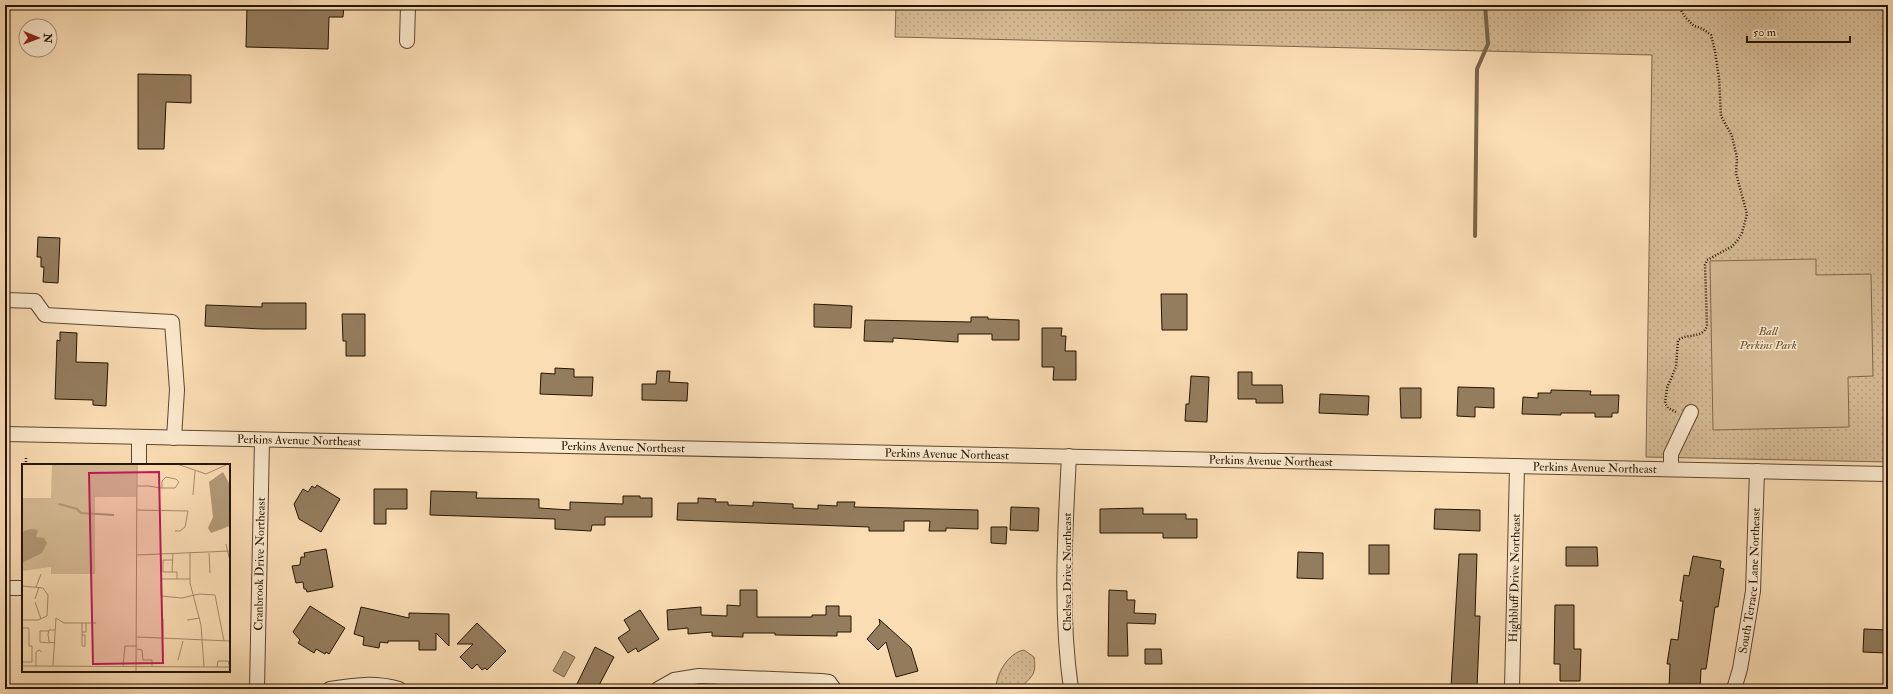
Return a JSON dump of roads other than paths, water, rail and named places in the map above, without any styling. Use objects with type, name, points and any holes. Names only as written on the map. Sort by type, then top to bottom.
[{"type":"street","points":[[407,41],[408,5]]},
{"type":"street","points":[[5,300],[35,301],[45,315],[172,322],[177,390],[174,438]]},
{"type":"street","points":[[1670,469],[1671,454],[1690,412]]},
{"type":"street","name":"Perkins Avenue Northeast","points":[[5,434],[1888,474]]},
{"type":"street","points":[[139,437],[139,464]]},
{"type":"street","name":"Cranbrook Drive Northeast","points":[[257,689],[262,440]]},
{"type":"street","name":"Chelsea Drive Northeast","points":[[1069,456],[1065,529],[1065,604],[1071,689]]},
{"type":"street","name":"Highbluff Drive Northeast","points":[[1512,689],[1516,466]]},
{"type":"street","name":"South Terrace Lane Northeast","points":[[1734,689],[1740,669],[1752,591],[1757,471]]},
{"type":"street","points":[[5,588],[22,588]]},
{"type":"street","points":[[658,689],[674,680],[699,676],[832,685]]},
{"type":"street","points":[[330,689],[358,684],[386,685],[399,689]]},
{"type":"waterway","points":[[1475,236],[1477,69],[1488,44],[1485,5]]},
{"type":"park label","name":"Ball Perkins Park","points":[[1768,338]]}]
